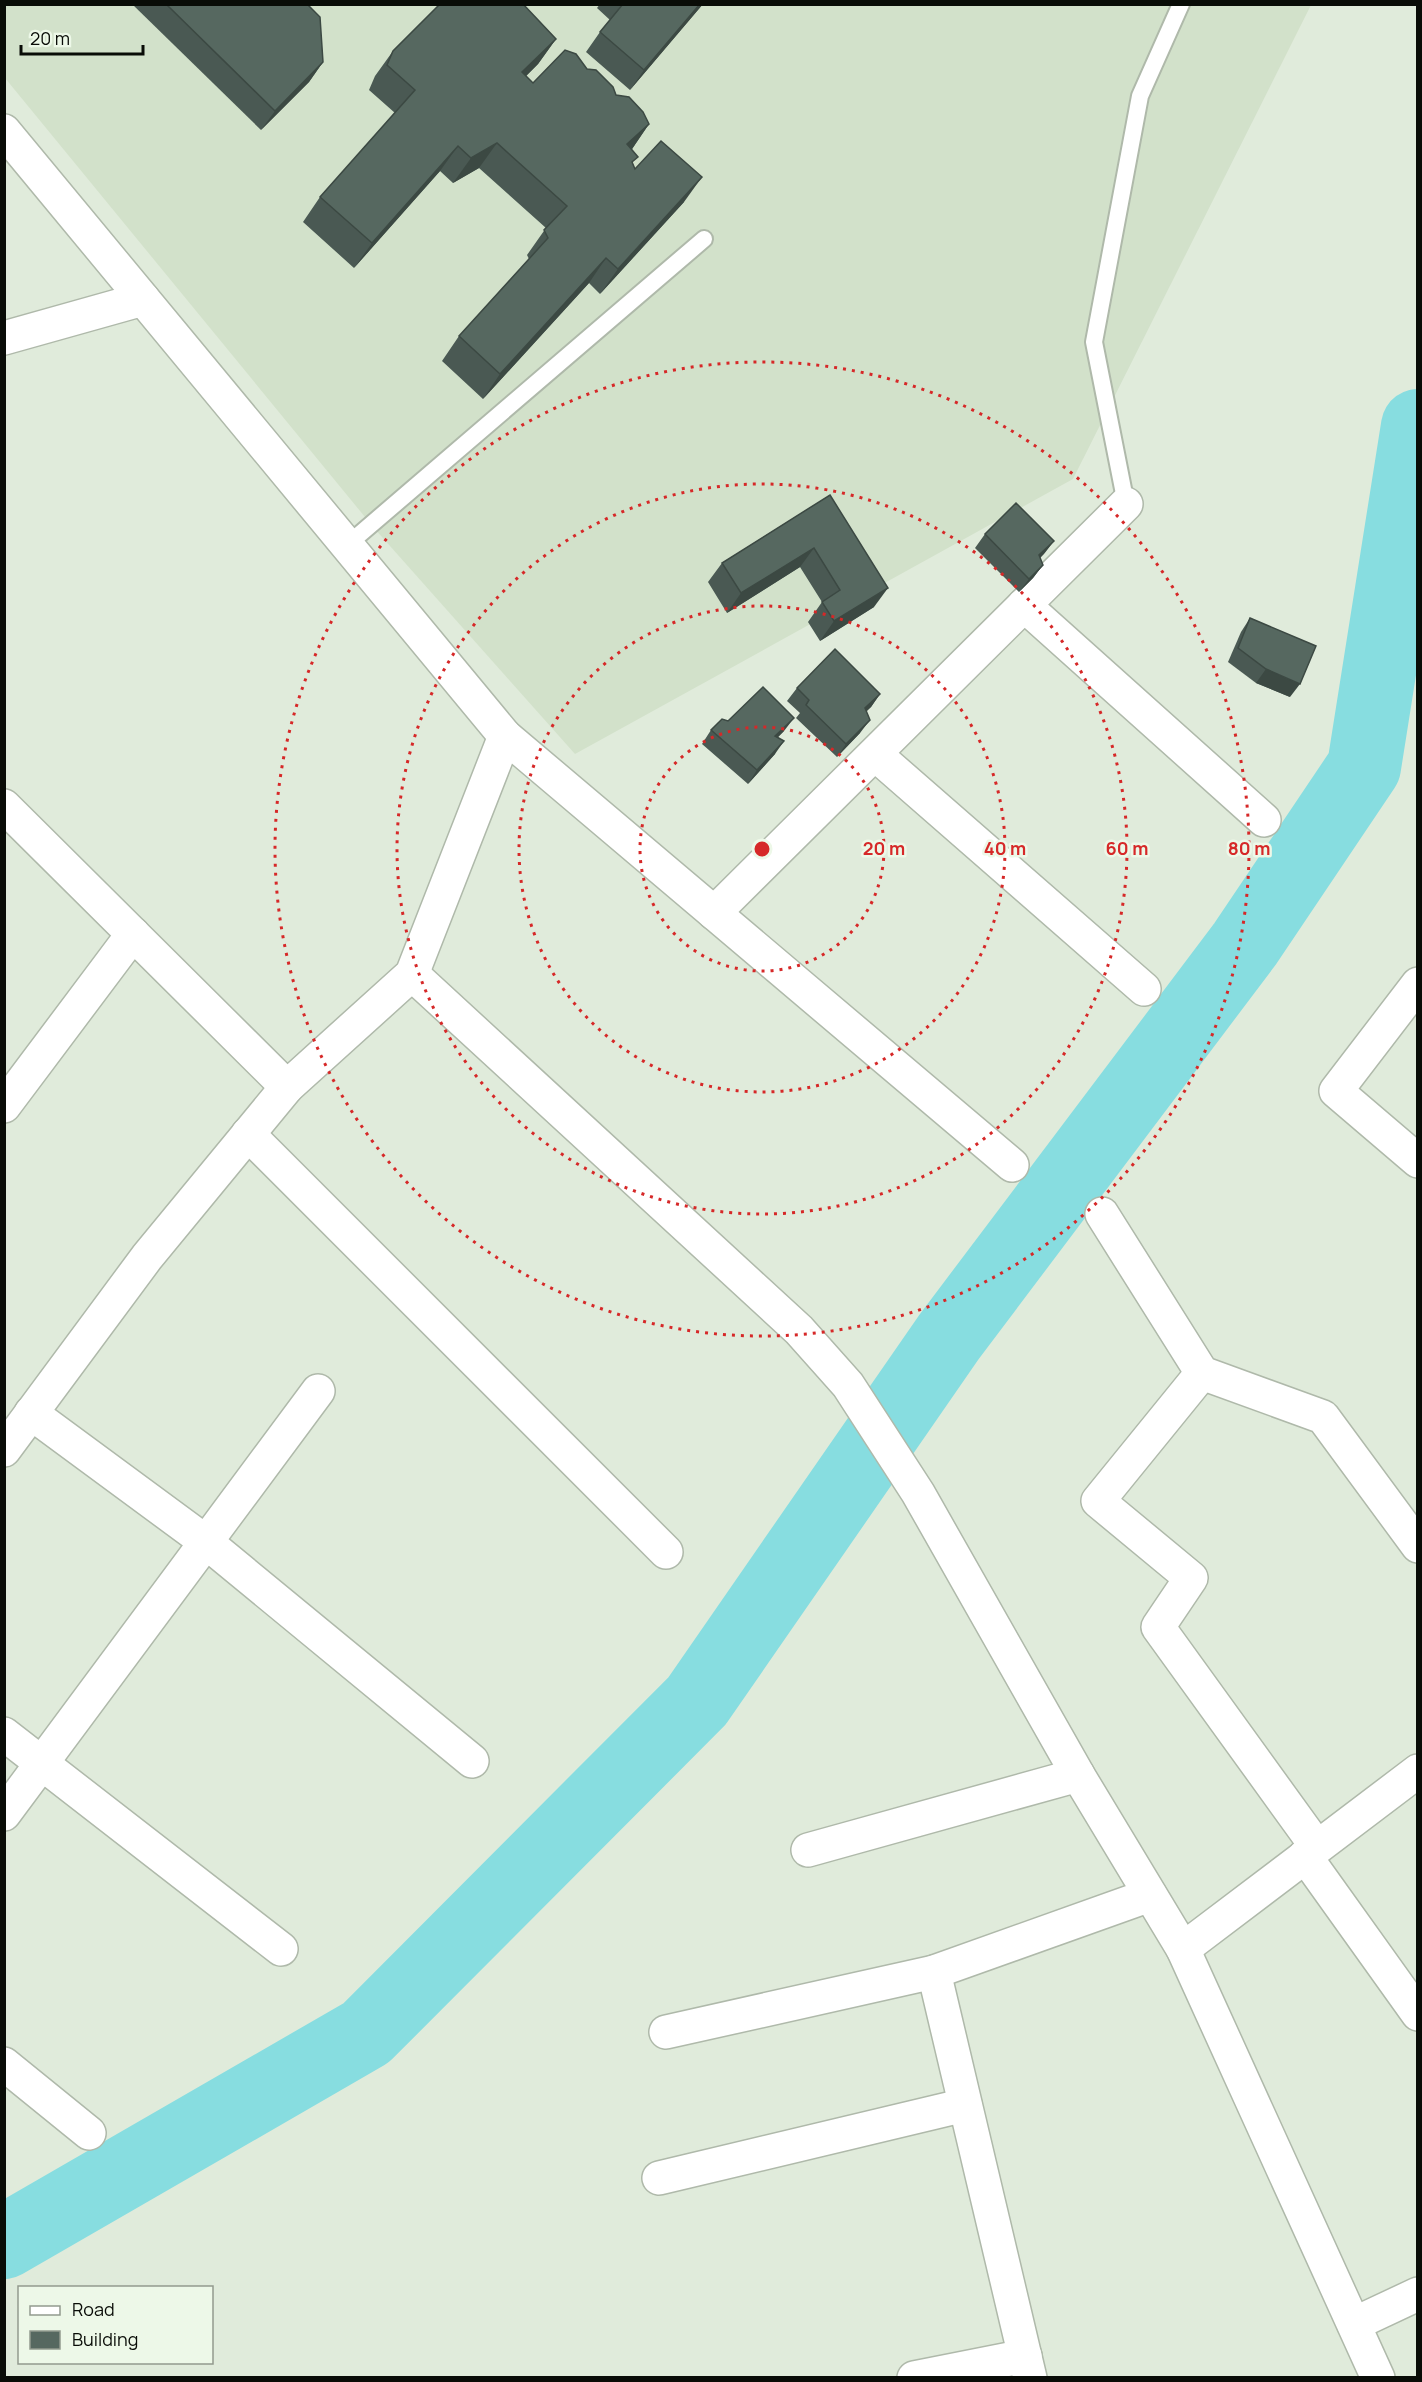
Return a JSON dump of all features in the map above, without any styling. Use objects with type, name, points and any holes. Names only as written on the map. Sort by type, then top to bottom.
[{"type":"street","points":[[4,131],[505,736],[1012,1165]]},
{"type":"street","points":[[4,338],[143,299]]},
{"type":"street","points":[[714,913],[1126,504]]},
{"type":"street","points":[[1024,605],[1264,820]]},
{"type":"street","points":[[4,1450],[147,1257],[287,1087],[412,974],[505,736]]},
{"type":"street","points":[[875,754],[1144,989]]},
{"type":"street","points":[[5,807],[287,1087]]},
{"type":"street","points":[[4,1107],[133,934]]},
{"type":"street","points":[[412,974],[800,1330],[848,1385],[918,1493],[1078,1775],[1183,1949],[1378,2378]]},
{"type":"street","points":[[1418,984],[1336,1091],[1418,1161]]},
{"type":"street","points":[[248,1134],[666,1552]]},
{"type":"street","points":[[1102,1214],[1202,1373],[1323,1417],[1418,1546]]},
{"type":"street","points":[[1202,1373],[1098,1501],[1191,1578],[1158,1627],[1418,2014]]},
{"type":"street","points":[[4,1814],[318,1391]]},
{"type":"street","points":[[31,1413],[206,1542],[472,1761]]},
{"type":"street","points":[[4,1734],[281,1948]]},
{"type":"street","points":[[1183,1949],[1418,1771]]},
{"type":"street","points":[[808,1850],[1078,1775]]},
{"type":"street","points":[[666,2032],[934,1972],[1150,1895]]},
{"type":"street","points":[[914,2378],[1027,2367],[934,1972]]},
{"type":"street","points":[[4,2064],[89,2133]]},
{"type":"street","points":[[659,2178],[965,2105]]},
{"type":"street","points":[[1354,2324],[1418,2294]]},
{"type":"lane","points":[[1126,504],[1094,342],[1140,96],[1181,4]]},
{"type":"lane","points":[[346,546],[704,239]]},
{"type":"shaded area","points":[[4,5],[1311,5],[1073,479],[575,754],[374,528],[5,78]]},
{"type":"building","points":[[166,4],[307,4],[320,17],[323,62],[275,111]]},
{"type":"building","points":[[440,4],[523,4],[556,39],[522,72],[533,83],[565,50],[576,54],[587,69],[596,70],[613,87],[616,95],[629,97],[643,112],[649,124],[627,144],[638,157],[632,162],[635,169],[661,141],[702,177],[618,269],[606,258],[500,374],[459,336],[548,238],[544,230],[567,206],[497,143],[471,158],[458,146],[372,243],[320,197],[415,90],[387,65],[393,51]]},
{"type":"building","points":[[623,4],[700,4],[644,70],[600,32]]},
{"type":"building","points":[[830,495],[888,588],[834,621],[822,602],[840,590],[814,548],[741,593],[722,563]]},
{"type":"building","points":[[1016,503],[1054,541],[1039,555],[1043,565],[1029,579],[985,534]]},
{"type":"building","points":[[1250,618],[1316,646],[1300,684],[1266,669],[1238,648]]},
{"type":"building","points":[[835,649],[880,694],[865,708],[870,720],[846,744],[806,705],[809,700],[797,688]]},
{"type":"building","points":[[763,687],[794,718],[775,736],[784,741],[757,770],[711,730],[722,719],[728,721]]},
{"type":"waterway","points":[[4,2242],[366,2033],[697,1701],[949,1337],[1245,944],[1364,767],[1418,426]]}]
